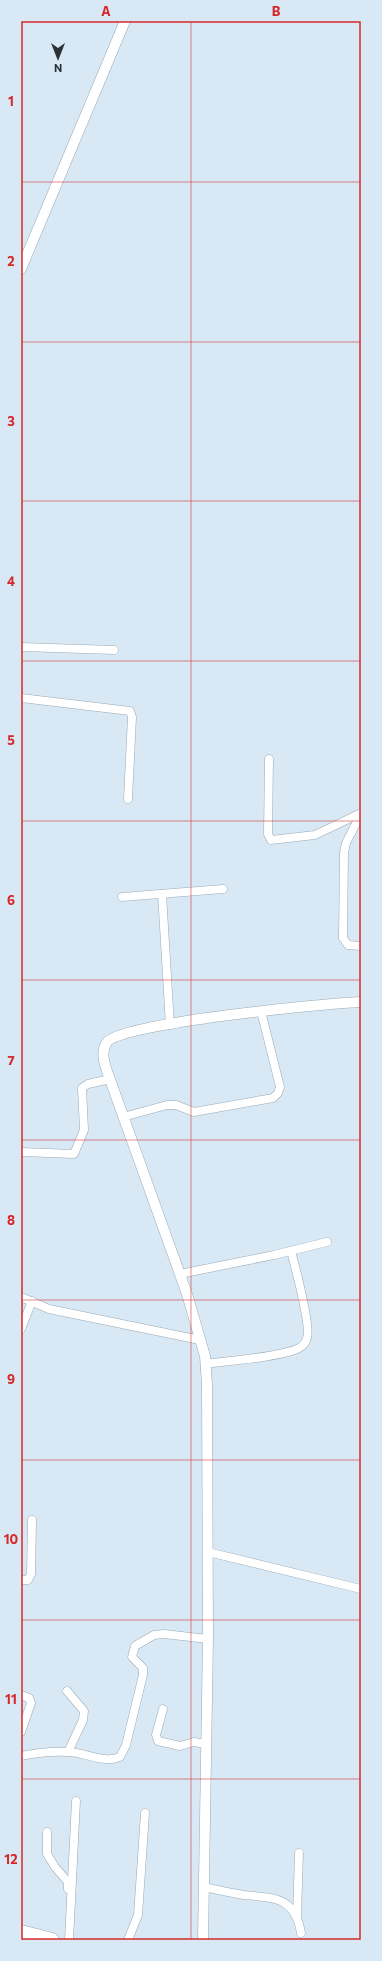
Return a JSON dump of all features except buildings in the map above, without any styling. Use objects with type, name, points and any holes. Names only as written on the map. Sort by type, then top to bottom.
[{"type":"highway","points":[[21,1932],[52,1940]]},
{"type":"street","points":[[22,264],[125,21]]},
{"type":"street","points":[[21,647],[114,650]]},
{"type":"street","points":[[21,698],[130,710],[132,717],[128,799]]},
{"type":"street","points":[[269,759],[268,834],[271,840],[315,835],[361,813]]},
{"type":"street","points":[[361,813],[346,843],[344,853],[343,938],[348,945],[361,946]]},
{"type":"street","points":[[122,897],[223,889]]},
{"type":"street","points":[[162,894],[170,1024]]},
{"type":"street","points":[[203,1940],[208,1639],[207,1384],[205,1364],[200,1340],[180,1274],[123,1117],[104,1060],[103,1050],[107,1042],[115,1036],[170,1024],[261,1011],[332,1003],[361,1002]]},
{"type":"street","points":[[123,1117],[167,1105],[176,1105],[194,1112],[273,1098],[278,1093],[280,1087],[261,1011]]},
{"type":"street","points":[[21,1152],[74,1154],[84,1130],[82,1088],[88,1084],[110,1079]]},
{"type":"street","points":[[180,1274],[327,1242]]},
{"type":"street","points":[[205,1364],[285,1353],[300,1347],[304,1343],[308,1332],[302,1291],[291,1251]]},
{"type":"street","points":[[21,1297],[49,1309],[61,1312],[200,1340]]},
{"type":"street","points":[[21,1329],[32,1301]]},
{"type":"street","points":[[21,1580],[28,1580],[31,1574],[32,1520]]},
{"type":"street","points":[[208,1552],[361,1589]]},
{"type":"street","points":[[21,1756],[68,1752],[107,1759],[116,1759],[120,1757],[126,1745],[144,1668],[132,1657],[135,1646],[154,1635],[164,1634],[208,1639]]},
{"type":"street","points":[[67,1691],[84,1711],[84,1720],[68,1752]]},
{"type":"street","points":[[21,1694],[29,1698],[31,1704],[21,1732]]},
{"type":"street","points":[[163,1709],[156,1735],[158,1741],[180,1746],[194,1742],[206,1744]]},
{"type":"street","points":[[69,1929],[76,1801]]},
{"type":"street","points":[[128,1940],[138,1914],[145,1813]]},
{"type":"street","points":[[46,1832],[47,1854],[55,1867],[68,1882],[69,1940]]},
{"type":"street","points":[[299,1853],[297,1915],[301,1933]]},
{"type":"street","points":[[204,1887],[237,1894],[276,1898],[283,1902],[297,1915]]}]
